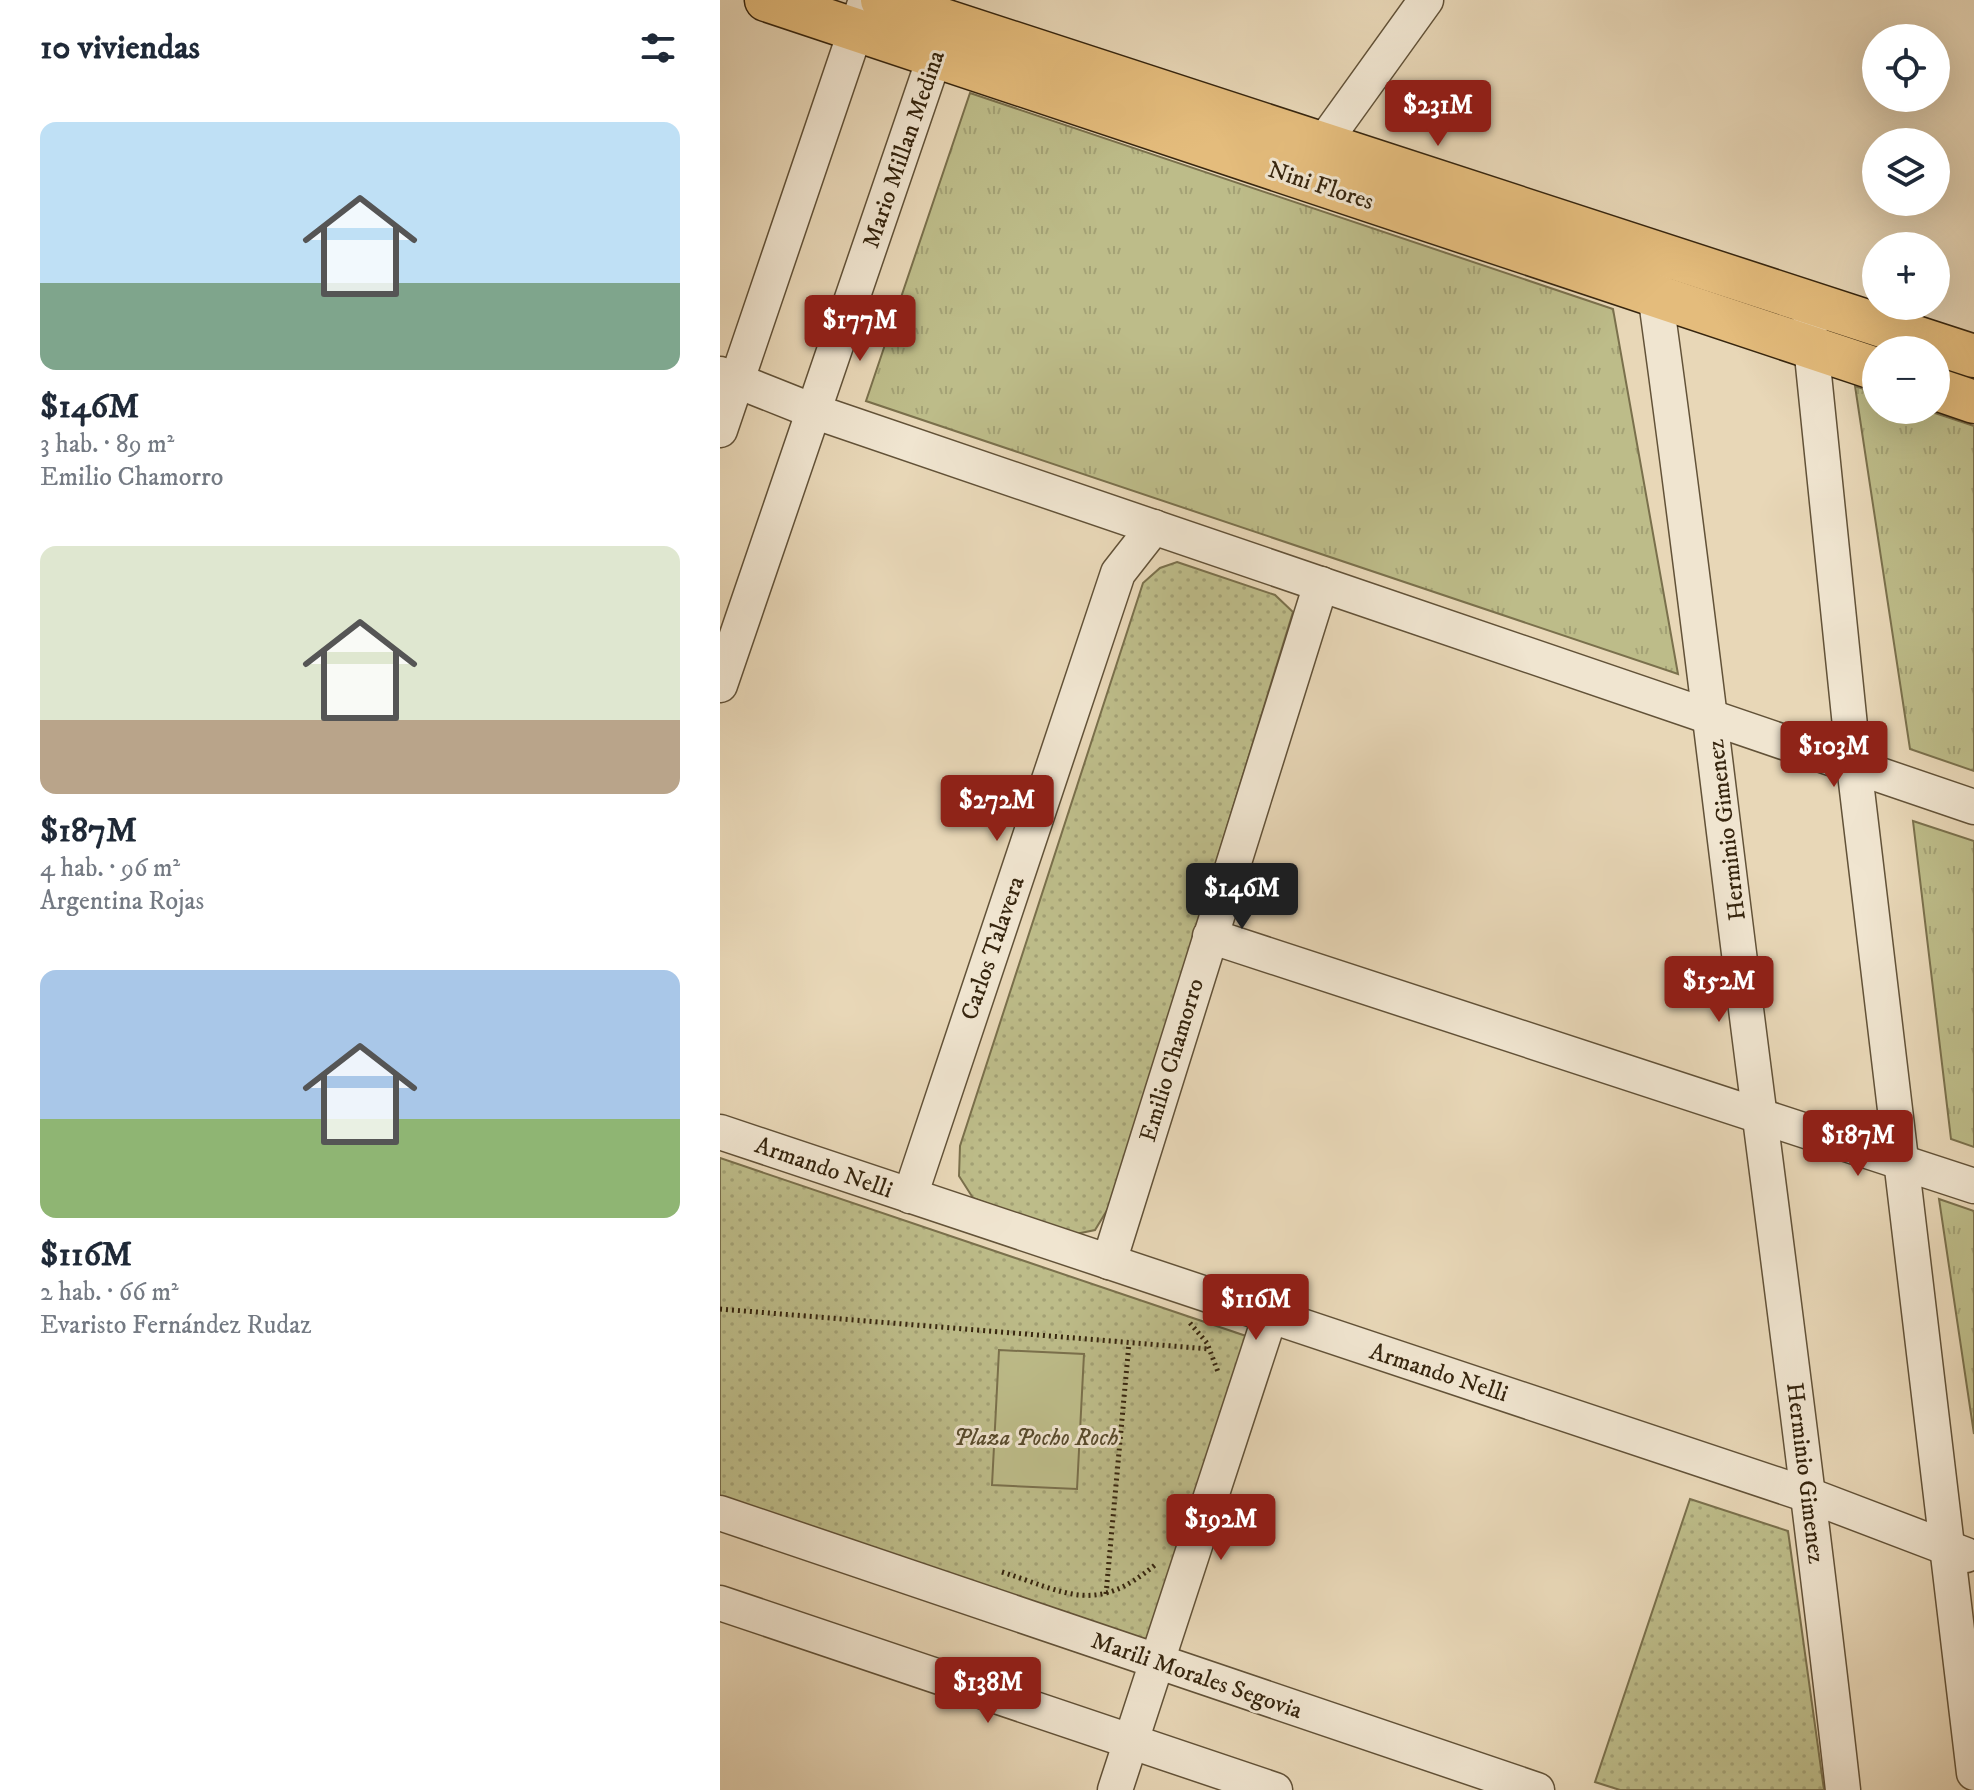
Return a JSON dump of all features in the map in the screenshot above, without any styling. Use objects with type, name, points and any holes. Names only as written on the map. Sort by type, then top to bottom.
[{"type":"main road","name":"Nini Flores","points":[[766,0],[868,10],[1299,177],[1862,364]]},
{"type":"main road","name":"Nini Flores","points":[[941,39],[1321,142],[1974,356]]},
{"type":"main road","points":[[1950,394],[1974,402]]},
{"type":"street","points":[[1299,177],[1321,142],[1426,0]]},
{"type":"street","points":[[720,430],[729,376],[868,10]]},
{"type":"street","name":"Mario Millan Medina","points":[[720,685],[941,39]]},
{"type":"street","name":"Herminio Gimenez","points":[[1649,251],[1712,716],[1759,1116],[1811,1496],[1843,1790]]},
{"type":"street","points":[[1807,303],[1854,765],[1902,1162],[1962,1554],[1974,1773]]},
{"type":"street","points":[[729,376],[813,411],[1974,807]]},
{"type":"street","name":"Carlos Talavera","points":[[910,1196],[1118,573],[1154,527]]},
{"type":"street","name":"Emilio Chamorro","points":[[1109,1262],[1321,584]]},
{"type":"street","points":[[1210,936],[1974,1186]]},
{"type":"street","name":"Armando Nelli","points":[[720,1132],[1811,1496],[1962,1554]]},
{"type":"street","points":[[1115,1790],[1270,1316]]},
{"type":"street","name":"Marili Morales Segovia","points":[[720,1513],[1537,1790]]},
{"type":"street","points":[[720,1603],[1275,1790]]},
{"type":"path","points":[[720,1309],[1210,1349]]},
{"type":"path","points":[[1180,1314],[1210,1349],[1220,1384]]},
{"type":"path","points":[[1106,1594],[1129,1343]]},
{"type":"path","points":[[1001,1572],[1075,1596],[1092,1598],[1140,1577],[1158,1562]]},
{"type":"green space","points":[[970,93],[1613,309],[1678,674],[866,401]]},
{"type":"green space","points":[[1855,386],[1862,388],[1862,424],[1950,424],[1950,418],[1974,426],[1974,771],[1910,749]]},
{"type":"green space","points":[[1177,562],[1275,595],[1293,612],[1112,1202],[1095,1230],[1071,1235],[973,1198],[959,1176],[960,1146],[1143,583],[1160,568]]},
{"type":"green space","points":[[1913,821],[1974,841],[1974,1147],[1951,1139]]},
{"type":"green space","name":"Plaza Pocho Roch","points":[[720,1158],[1249,1337],[1144,1646],[720,1503]]},
{"type":"green space","points":[[1939,1199],[1974,1211],[1974,1434]]},
{"type":"green space","points":[[999,1350],[1084,1354],[1077,1489],[992,1485]]},
{"type":"green space","points":[[1690,1499],[1788,1531],[1824,1790],[1620,1790],[1595,1782]]}]
